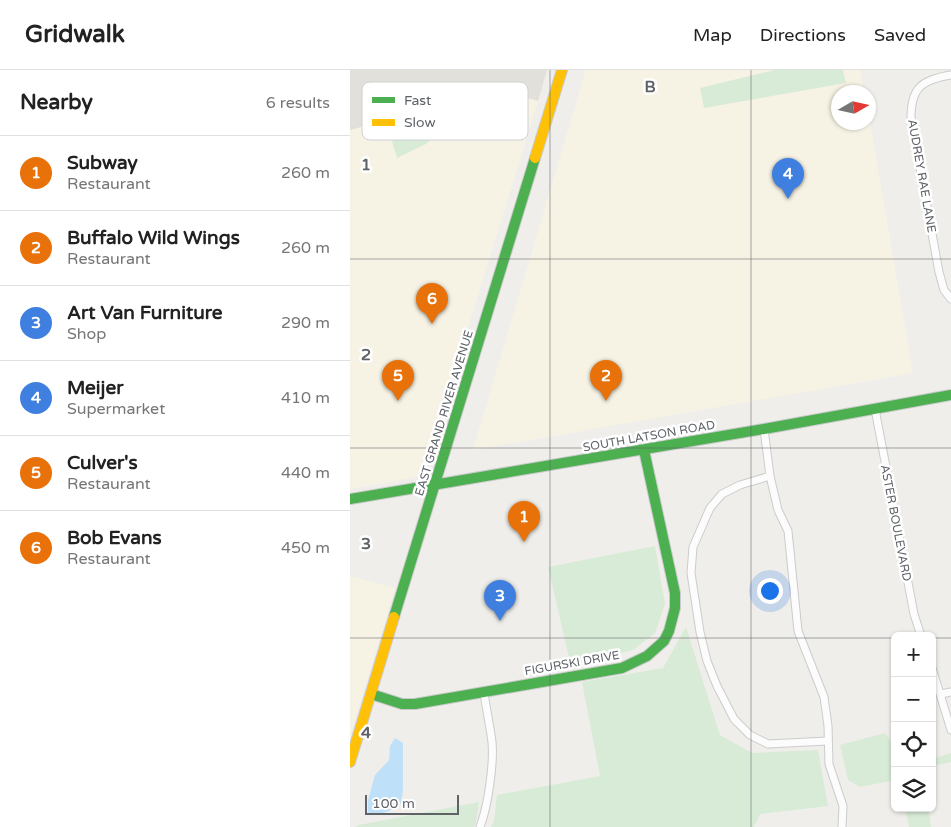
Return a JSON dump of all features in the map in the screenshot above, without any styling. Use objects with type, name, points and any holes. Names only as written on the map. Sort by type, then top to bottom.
[{"type":"main road","name":"EAST GRAND RIVER AVENUE","points":[[350,762],[562,70]]},
{"type":"main road","name":"SOUTH LATSON ROAD","points":[[350,499],[644,450],[951,395]]},
{"type":"main road","name":"FIGURSKI DRIVE","points":[[371,694],[402,704],[416,704],[622,668],[640,662],[654,652],[667,638],[676,609],[675,593],[644,450]]},
{"type":"street","name":"AUDREY RAE LANE","points":[[951,75],[935,78],[923,84],[916,90],[911,103],[911,118],[938,272],[944,290],[951,299]]},
{"type":"street","name":"ASTER BOULEVARD","points":[[875,409],[914,614],[920,632]]},
{"type":"street","points":[[764,429],[770,476],[778,510],[788,531],[798,631],[824,697],[828,728],[829,764],[842,806],[842,827]]},
{"type":"street","points":[[770,476],[740,485],[722,494],[710,508],[693,547],[691,573],[700,632],[707,661],[717,686],[734,719],[750,735],[768,744],[827,741]]},
{"type":"street","points":[[935,677],[951,730]]},
{"type":"street","points":[[480,827],[484,818],[492,744],[484,692]]},
{"type":"street","points":[[941,694],[951,692]]},
{"type":"shaded area","points":[[350,70],[547,70],[538,101],[528,98],[528,82],[362,82],[362,127],[350,130]]},
{"type":"shaded area","points":[[586,70],[860,70],[863,85],[831,85],[831,130],[871,130],[913,373],[473,450]]},
{"type":"shaded area","points":[[528,98],[538,101],[528,133]]},
{"type":"shaded area","points":[[362,127],[362,140],[526,140],[422,476],[350,489],[350,130]]},
{"type":"shaded area","points":[[350,576],[395,588],[350,735]]},
{"type":"green space","points":[[774,70],[843,70],[846,83],[704,108],[700,88]]},
{"type":"green space","points":[[392,140],[430,140],[426,144],[397,158]]},
{"type":"green space","points":[[655,546],[665,604],[655,633],[633,650],[571,666],[548,567]]},
{"type":"green space","points":[[686,627],[720,735],[752,753],[818,750],[828,806],[760,814],[754,827],[491,827],[494,821],[497,795],[600,776],[582,682],[663,668]]},
{"type":"green space","points":[[885,733],[891,742],[891,781],[860,787],[848,780],[840,745]]},
{"type":"green space","points":[[951,753],[951,762],[936,765],[936,758]]},
{"type":"green space","points":[[479,802],[474,827],[355,827],[359,825]]},
{"type":"green space","points":[[906,812],[929,812],[931,827],[909,827]]},
{"type":"water","points":[[395,738],[403,743],[403,791],[400,806],[384,813],[368,812],[368,800],[375,775],[389,760],[390,746]]},
{"type":"traffic: fast","points":[[394,617],[535,158]]},
{"type":"traffic: fast","points":[[350,499],[764,429],[951,395]]},
{"type":"traffic: fast","points":[[371,694],[402,704],[415,704],[622,668],[647,656],[664,641],[669,631],[675,608],[675,593],[644,450]]},
{"type":"traffic: slow","points":[[535,158],[562,70]]},
{"type":"traffic: slow","points":[[350,762],[394,617]]},
{"type":"place","name":"Meijer","points":[[788,199]]},
{"type":"place","name":"Bob Evans","points":[[432,324]]},
{"type":"place","name":"Culver's","points":[[398,401]]},
{"type":"place","name":"Buffalo Wild Wings","points":[[606,401]]},
{"type":"place","name":"Subway","points":[[524,542]]},
{"type":"place","name":"Art Van Furniture","points":[[500,621]]}]
